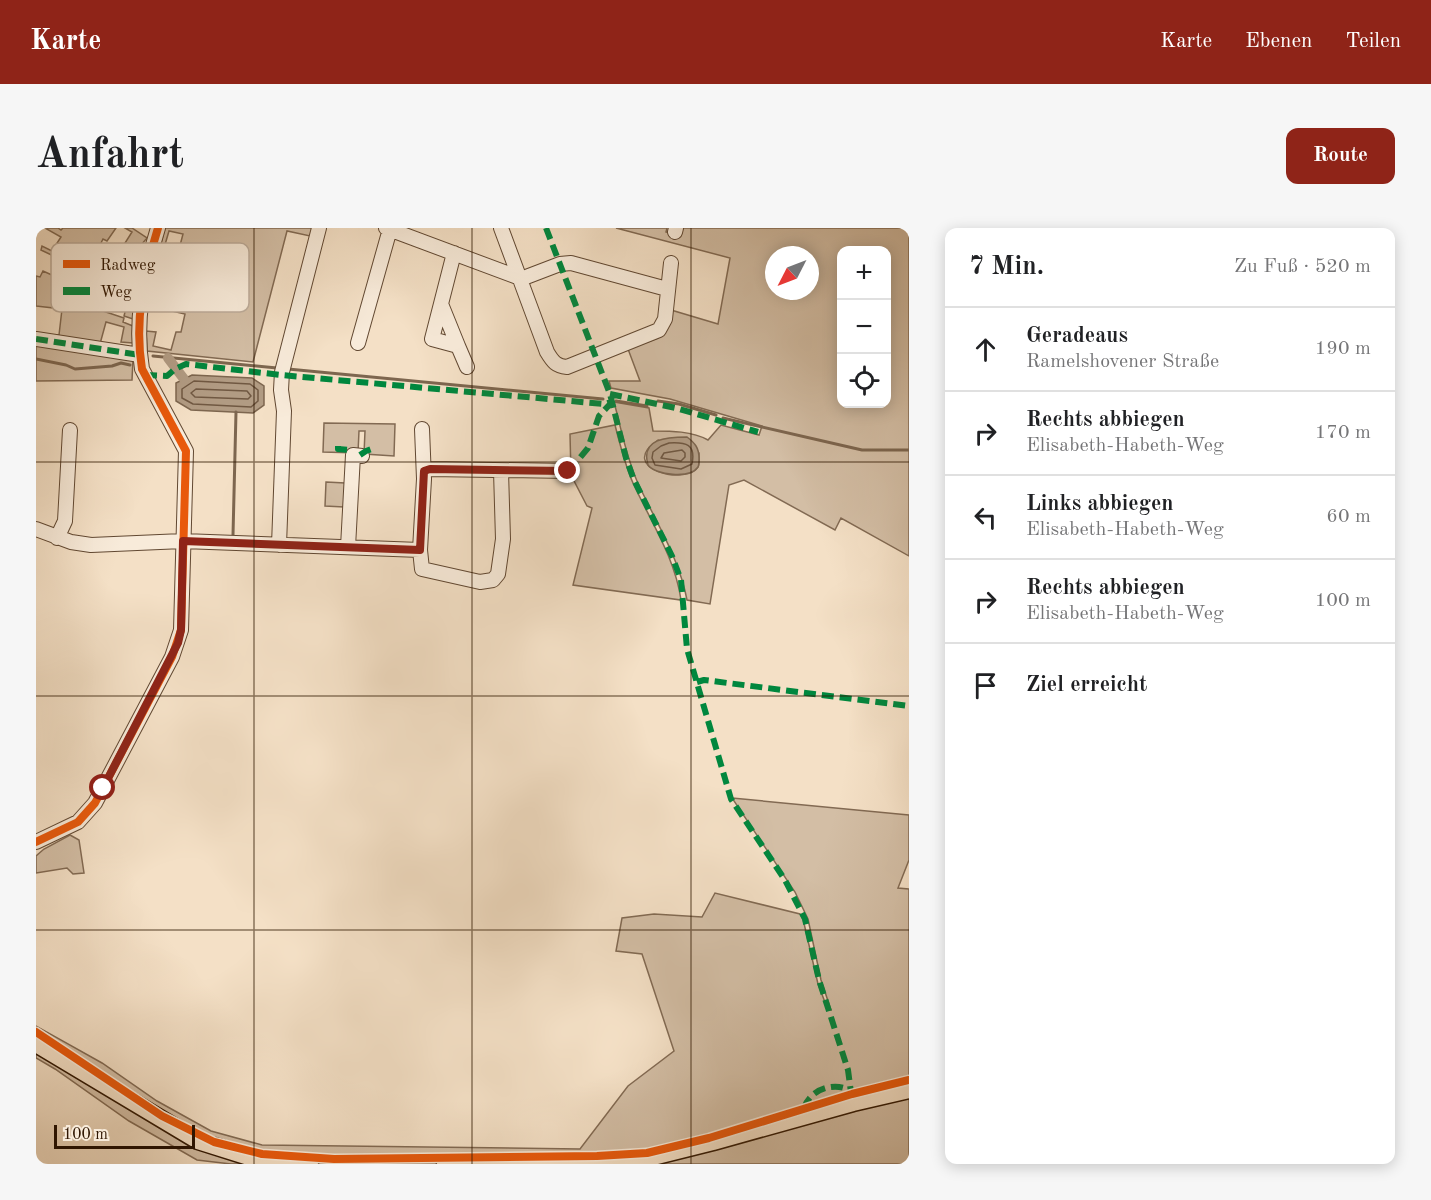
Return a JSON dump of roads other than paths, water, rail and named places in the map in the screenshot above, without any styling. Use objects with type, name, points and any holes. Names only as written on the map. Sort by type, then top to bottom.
[{"type":"main road","points":[[36,1044],[198,1141],[255,1159],[310,1164]]},
{"type":"main road","points":[[445,1164],[598,1162],[649,1158],[909,1090]]},
{"type":"street","points":[[154,243],[158,228]]},
{"type":"street","points":[[279,545],[284,411],[281,390],[282,372],[319,228]]},
{"type":"street","points":[[501,228],[547,352],[553,362],[559,366],[567,367],[659,330],[665,319],[671,263]]},
{"type":"street","points":[[358,343],[388,229],[520,278],[526,278],[560,264],[571,263],[667,289]]},
{"type":"street","points":[[454,253],[432,339],[458,346]]},
{"type":"street","points":[[441,304],[467,368]]},
{"type":"street","points":[[36,842],[75,824],[88,812],[172,657],[181,630],[186,451],[142,369],[141,312]]},
{"type":"street","points":[[36,339],[140,355]]},
{"type":"street","points":[[423,429],[424,471],[420,550],[422,569],[480,582],[493,580],[499,569],[503,539],[501,471]]},
{"type":"street","points":[[57,538],[65,521],[70,430]]},
{"type":"street","points":[[348,547],[353,455],[362,456]]},
{"type":"street","points":[[424,471],[430,469],[568,471]]},
{"type":"street","points":[[36,529],[57,538],[91,544],[183,541],[420,550]]},
{"type":"water","points":[[192,375],[252,378],[264,386],[264,405],[253,413],[191,410],[176,401],[176,383]]},
{"type":"water","points":[[687,437],[698,451],[699,465],[694,471],[681,474],[665,473],[648,465],[648,449],[652,444],[664,439]]},
{"type":"waterway","points":[[153,356],[277,368]]},
{"type":"waterway","points":[[168,358],[184,379]]},
{"type":"waterway","points":[[36,359],[75,369],[112,366],[121,363],[130,365]]},
{"type":"waterway","points":[[288,369],[603,399]]},
{"type":"waterway","points":[[616,401],[647,406]]},
{"type":"waterway","points":[[658,401],[679,404],[716,415]]},
{"type":"waterway","points":[[233,535],[236,412]]},
{"type":"waterway","points":[[723,418],[862,450],[909,450]]}]
